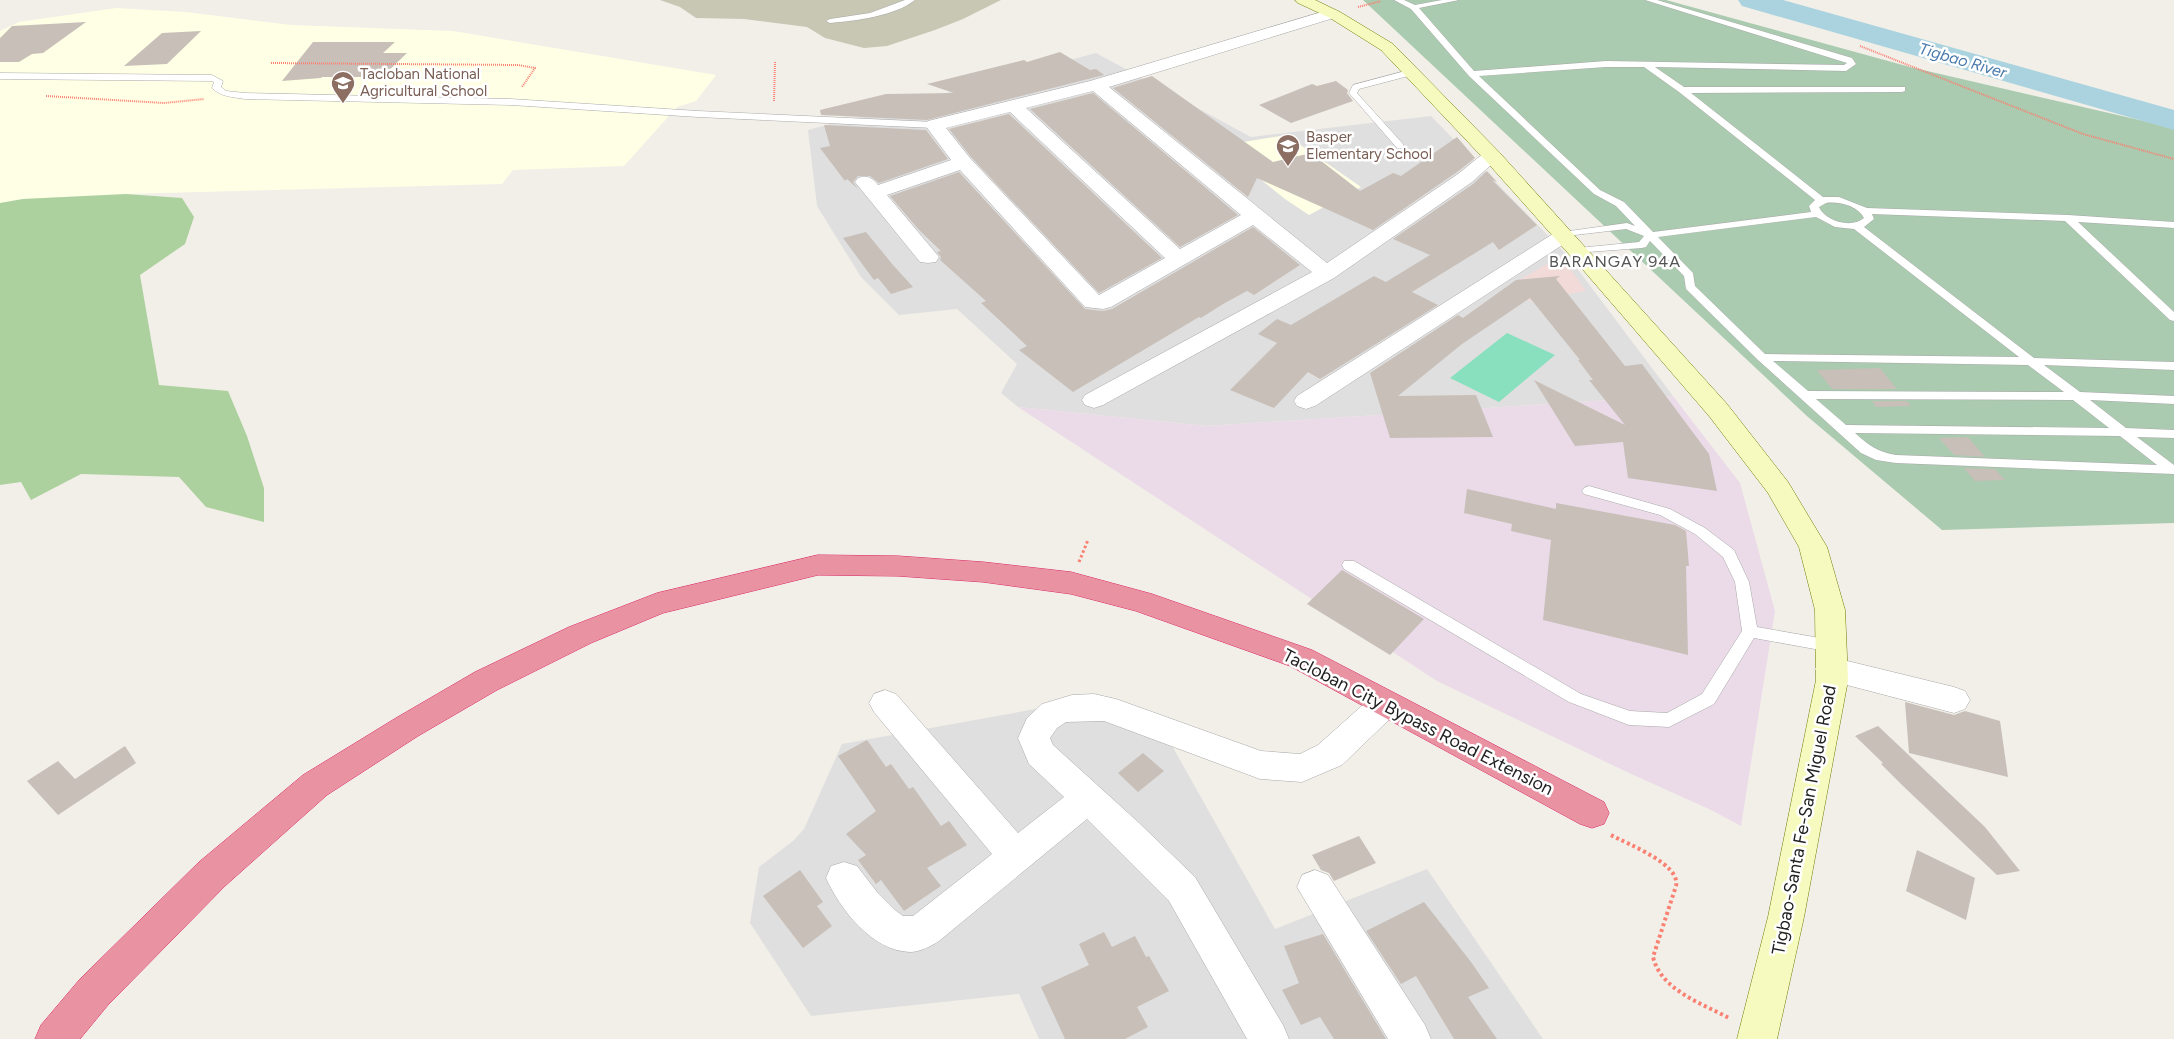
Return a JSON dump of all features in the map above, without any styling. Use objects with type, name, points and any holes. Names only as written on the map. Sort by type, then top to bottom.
[{"type":"highway","name":"Tacloban City Bypass Road Extension","points":[[55,1039],[94,992],[212,874],[315,785],[407,727],[486,681],[580,635],[657,604],[818,565],[898,566],[983,572],[1071,583],[1142,602],[1300,658],[1592,814]]},
{"type":"main road","name":"Tigbao-Santa Fe-San Miguel Road","points":[[1303,0],[1332,14],[1387,47],[1492,156],[1718,410],[1779,488],[1813,547],[1830,610],[1832,680],[1786,917],[1758,1037]]},
{"type":"street","points":[[1254,216],[1102,302],[1093,302],[963,162],[934,125],[1096,84],[1332,14]]},
{"type":"street","points":[[1096,84],[1254,216],[1326,272]]},
{"type":"street","points":[[1013,105],[1179,260]]},
{"type":"street","points":[[1094,400],[1326,272],[1465,178],[1492,156]]},
{"type":"street","points":[[928,257],[870,188],[963,162]]},
{"type":"street","points":[[1306,401],[1568,241]]},
{"type":"street","points":[[1831,657],[1954,700]]},
{"type":"street","points":[[885,703],[1016,856]]},
{"type":"street","points":[[1269,1039],[1182,889],[1041,754],[1034,738],[1038,725],[1046,717],[1062,710],[1080,707],[1105,708],[1260,765],[1302,768],[1330,755],[1385,704]]},
{"type":"street","points":[[844,878],[860,901],[874,915],[892,930],[910,935],[926,929],[1087,798]]},
{"type":"street","points":[[1315,887],[1412,1039]]},
{"type":"lane","points":[[830,21],[865,18],[911,0]]},
{"type":"lane","points":[[1398,0],[1414,7],[1472,74],[1597,192],[1620,204],[1689,275],[1690,287],[1804,395],[1866,450],[1881,457],[2173,470]]},
{"type":"lane","points":[[1414,7],[1455,0]]},
{"type":"lane","points":[[1472,74],[1606,64],[1846,68],[1852,64],[1849,60],[1649,0]]},
{"type":"lane","points":[[1646,65],[1682,90],[1822,201]]},
{"type":"lane","points":[[1400,146],[1353,93],[1356,87],[1364,83],[1413,72]]},
{"type":"lane","points":[[0,76],[212,78],[218,81],[216,88],[224,93],[245,96],[511,102],[698,114],[934,125]]},
{"type":"lane","points":[[1682,90],[1902,90]]},
{"type":"lane","points":[[2173,470],[1857,226],[1832,222],[1818,214],[1814,206],[1822,201],[1832,200],[1850,203],[1865,211],[2068,218],[2174,225]]},
{"type":"lane","points":[[1857,226],[1867,222],[1869,219],[1865,211]]},
{"type":"lane","points":[[1568,241],[1626,226],[1650,235],[1818,214]]},
{"type":"lane","points":[[2068,218],[2174,318]]},
{"type":"lane","points":[[1568,241],[1642,245],[1650,235]]},
{"type":"lane","points":[[1762,356],[2032,361],[2174,366]]},
{"type":"lane","points":[[1804,395],[2078,396],[2174,400]]},
{"type":"lane","points":[[1841,429],[2174,434]]},
{"type":"lane","points":[[1349,565],[1574,698],[1629,718],[1669,720],[1708,699],[1750,631],[1742,582],[1729,554],[1700,531],[1665,512],[1589,491]]},
{"type":"lane","points":[[1750,631],[1774,637],[1831,657]]},
{"type":"path","points":[[1858,45],[2083,134],[2174,159]]},
{"type":"path","points":[[773,116],[775,62]]},
{"type":"path","points":[[271,63],[518,65],[535,68],[511,102]]},
{"type":"path","points":[[39,95],[164,103],[245,96]]},
{"type":"path","points":[[1592,814],[1594,824],[1603,831],[1667,865],[1676,875],[1676,886],[1653,957],[1655,965],[1664,979],[1670,986],[1758,1037]]},
{"type":"shaded area","points":[[660,0],[1001,0],[963,19],[935,30],[887,46],[864,48],[825,38],[807,27],[744,19],[696,18],[680,7]]},
{"type":"shaded area","points":[[1363,0],[1666,0],[1910,67],[2174,128],[2174,523],[1942,530],[1808,417]]},
{"type":"shaded area","name":"Tacloban National Agricultural School","points":[[116,8],[186,12],[291,25],[453,31],[716,75],[696,101],[677,107],[624,166],[513,170],[502,184],[126,194],[23,199],[0,203],[0,31],[19,22]]},
{"type":"shaded area","points":[[1096,53],[1251,137],[1431,116],[1567,255],[1673,396],[1207,426],[1018,407],[1001,393],[1017,364],[957,309],[899,315],[861,277],[817,206],[808,130]]},
{"type":"shaded area","name":"Basper Elementary School","points":[[1286,135],[1361,187],[1309,215],[1285,199],[1219,146]]},
{"type":"shaded area","points":[[1561,256],[1586,291],[1530,301],[1507,287]]},
{"type":"shaded area","points":[[1673,396],[1740,483],[1775,611],[1741,826],[1711,810],[1437,681],[1018,407],[1207,426]]},
{"type":"shaded area","points":[[1102,697],[1171,744],[1275,929],[1427,869],[1543,1039],[1039,1039],[1019,994],[811,1016],[750,923],[759,867],[793,841],[804,829],[842,744]]},
{"type":"green space","points":[[126,194],[182,198],[194,217],[185,244],[140,275],[159,385],[228,391],[247,436],[264,488],[264,522],[206,507],[179,477],[81,474],[31,500],[21,482],[0,485],[0,203],[23,199]]},
{"type":"green space","points":[[1507,333],[1555,355],[1499,402],[1450,378]]},
{"type":"building","points":[[86,22],[43,53],[32,54],[19,62],[0,62],[0,38],[12,26]]},
{"type":"building","points":[[201,31],[167,64],[124,66],[162,33]]},
{"type":"building","points":[[313,42],[395,42],[383,53],[407,53],[382,77],[322,77],[282,81]]},
{"type":"building","points":[[1060,52],[1090,70],[1096,69],[1104,75],[927,120],[821,115],[820,110],[886,94],[954,93],[927,84],[1024,60],[1027,62]]},
{"type":"building","points":[[1152,76],[1273,162],[1311,153],[1360,191],[1393,173],[1401,176],[1457,137],[1475,158],[1373,230],[1257,178],[1248,197],[1113,88]]},
{"type":"building","points":[[1336,81],[1348,90],[1347,93],[1353,101],[1291,123],[1259,105],[1312,84],[1317,86]]},
{"type":"building","points":[[1093,93],[1238,215],[1180,247],[1030,109]]},
{"type":"building","points":[[1009,114],[1162,258],[1099,293],[971,157],[949,129]]},
{"type":"building","points":[[824,125],[926,130],[948,159],[879,183],[870,176],[858,176],[853,182],[858,189],[847,179],[845,181],[820,148],[830,146]]},
{"type":"building","points":[[1487,171],[1497,182],[1492,180],[1537,225],[1499,250],[1493,242],[1412,292],[1438,305],[1320,379],[1308,372],[1274,408],[1230,390],[1277,343],[1258,334],[1277,319],[1291,325],[1374,276],[1386,282],[1430,255],[1393,239],[1473,184]]},
{"type":"building","points":[[959,172],[1085,309],[1103,311],[1112,309],[1253,227],[1300,265],[1254,295],[1247,291],[1201,318],[1199,317],[1073,392],[1019,350],[1027,346],[981,303],[986,301],[940,260],[941,257],[937,252],[941,251],[919,230],[890,196]]},
{"type":"building","points":[[866,232],[913,287],[891,294],[878,278],[874,280],[843,238]]},
{"type":"building","points":[[1560,276],[1556,279],[1625,366],[1642,364],[1709,454],[1717,491],[1628,478],[1623,442],[1575,446],[1534,380],[1625,425],[1589,380],[1593,380],[1578,360],[1580,360],[1530,298],[1462,344],[1398,396],[1476,395],[1493,437],[1390,438],[1370,373],[1458,315],[1463,318],[1516,280]]},
{"type":"building","points":[[1880,368],[1897,389],[1832,389],[1817,370]]},
{"type":"building","points":[[1872,401],[1907,401],[1911,406],[1876,407]]},
{"type":"building","points":[[1968,437],[1985,457],[1954,455],[1939,438]]},
{"type":"building","points":[[1964,468],[1995,469],[2005,480],[1975,481]]},
{"type":"building","points":[[1467,489],[1556,509],[1556,503],[1675,525],[1686,531],[1689,566],[1686,566],[1688,655],[1543,620],[1551,540],[1511,531],[1512,524],[1464,513]]},
{"type":"building","points":[[1342,570],[1424,619],[1390,655],[1307,604]]},
{"type":"building","points":[[1905,702],[1954,715],[1965,711],[2000,721],[2008,777],[1909,753]]},
{"type":"building","points":[[1878,726],[1985,827],[2020,871],[1997,875],[1903,786],[1881,764],[1883,763],[1855,736]]},
{"type":"building","points":[[867,740],[886,767],[891,764],[909,789],[913,787],[941,826],[949,821],[967,845],[927,868],[941,886],[904,911],[881,880],[876,884],[858,860],[866,855],[846,834],[876,811],[838,756]]},
{"type":"building","points":[[125,746],[136,763],[58,815],[27,781],[58,761],[75,779]]},
{"type":"building","points":[[1143,753],[1164,771],[1138,792],[1118,773]]},
{"type":"building","points":[[1359,836],[1376,863],[1334,881],[1329,873],[1321,870],[1312,855]]},
{"type":"building","points":[[1917,850],[1975,878],[1966,920],[1906,891]]},
{"type":"building","points":[[800,870],[823,902],[817,906],[832,926],[803,948],[763,896]]},
{"type":"building","points":[[1424,902],[1489,988],[1468,997],[1497,1039],[1454,1039],[1416,976],[1401,984],[1366,931]]},
{"type":"building","points":[[1104,932],[1112,947],[1135,936],[1146,957],[1149,956],[1169,991],[1137,1007],[1148,1027],[1125,1039],[1065,1039],[1041,987],[1089,965],[1079,944]]},
{"type":"building","points":[[1323,934],[1386,1039],[1334,1039],[1320,1017],[1301,1025],[1282,990],[1299,983],[1284,946]]},
{"type":"waterway","name":"Tigbao River","points":[[1752,0],[1951,55],[2174,120]]},
{"type":"place","name":"Tacloban National Agricultural School","points":[[343,104]]},
{"type":"place","name":"Basper Elementary School","points":[[1288,167]]},
{"type":"district","name":"BARANGAY 94A","points":[[1615,261]]}]
